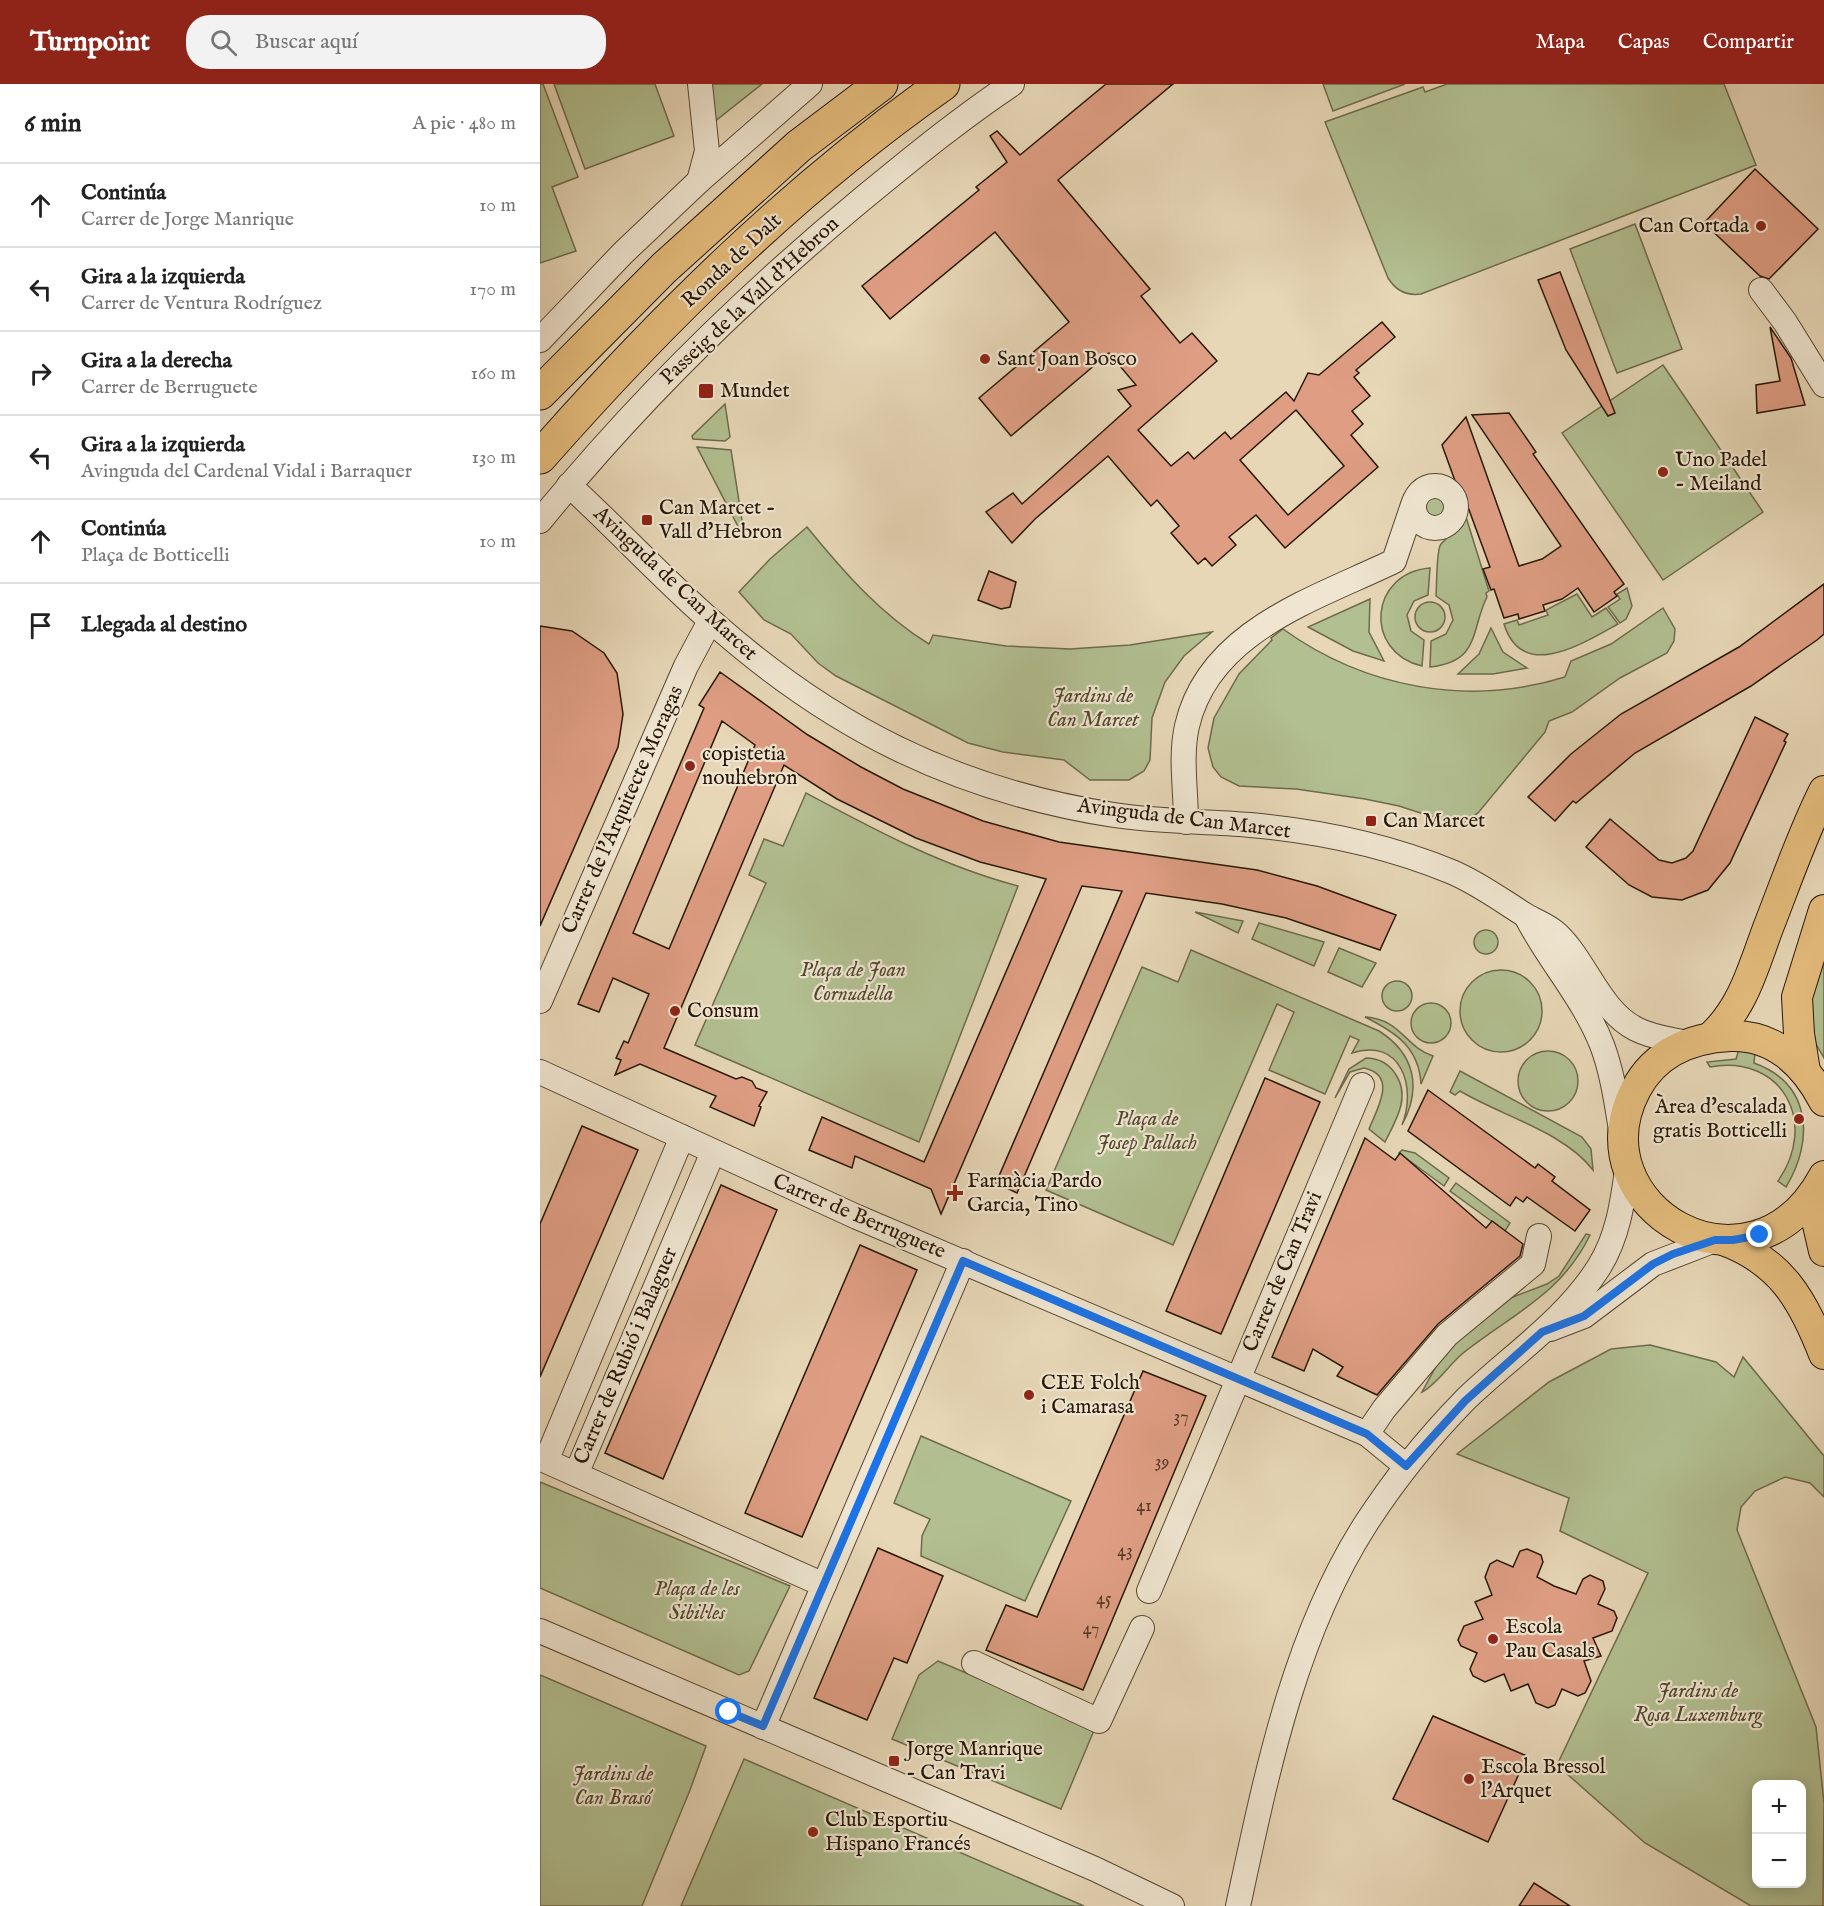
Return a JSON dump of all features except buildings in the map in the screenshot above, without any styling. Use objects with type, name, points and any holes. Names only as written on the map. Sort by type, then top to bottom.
[{"type":"highway","name":"Ronda de Dalt","points":[[540,393],[664,268],[799,146],[881,84]]},
{"type":"highway","name":"Ronda de Dalt","points":[[540,457],[612,376],[733,257],[832,169],[943,84]]},
{"type":"main road","points":[[1824,791],[1809,820],[1744,993],[1729,1020],[1699,1040],[1660,1058],[1640,1080],[1630,1101],[1625,1150],[1640,1191],[1660,1215],[1686,1231],[1740,1246],[1765,1262],[1793,1290],[1804,1307],[1824,1354]]},
{"type":"main road","points":[[1805,1071],[1799,1034],[1797,997],[1824,910]]},
{"type":"main road","points":[[1699,1040],[1736,1036],[1760,1039],[1775,1045],[1805,1071],[1824,1101]]},
{"type":"main road","points":[[1719,1240],[1745,1239],[1776,1228],[1792,1218],[1820,1183]]},
{"type":"main road","points":[[1820,1183],[1815,1212],[1824,1251]]},
{"type":"street","points":[[699,180],[707,151],[700,84]]},
{"type":"street","points":[[540,340],[623,253],[699,180],[810,84]]},
{"type":"street","name":"Passeig de la Vall d'Hebron","points":[[540,520],[660,384],[784,264],[957,121],[1012,84]]},
{"type":"street","points":[[1761,290],[1785,322],[1824,385]]},
{"type":"street","name":"Avinguda de Can Marcet","points":[[569,485],[710,621],[754,658],[833,715],[910,756],[979,783],[1057,804],[1115,815],[1263,827],[1331,837],[1408,856],[1472,881],[1526,916],[1549,927],[1561,937],[1620,1018],[1635,1029],[1699,1040]]},
{"type":"street","points":[[1186,822],[1183,764],[1187,726],[1201,690],[1223,659],[1242,639],[1265,624],[1394,561],[1444,525],[1453,517],[1455,510],[1455,504],[1449,491],[1435,486],[1428,487],[1417,495],[1394,561]]},
{"type":"street","points":[[1414,502],[1416,516],[1425,525],[1444,525]]},
{"type":"street","name":"Carrer de l'Arquitecte Moragas","points":[[540,1001],[686,666],[710,621]]},
{"type":"street","name":"Avinguda de Can Marcet","points":[[1238,1906],[1274,1744],[1300,1665],[1329,1593],[1364,1526],[1406,1466],[1465,1401],[1542,1332],[1582,1290],[1599,1266],[1620,1216],[1625,1150],[1609,1064],[1602,1044],[1567,980],[1526,916]]},
{"type":"street","name":"Carrer de Berruguete","points":[[540,1072],[847,1213],[1367,1434],[1406,1466]]},
{"type":"street","name":"Carrer de Can Travi","points":[[1149,1591],[1362,1085]]},
{"type":"street","name":"Carrer de Rubió i Balaguer","points":[[682,1137],[546,1461],[577,1472],[713,1152]]},
{"type":"street","points":[[1367,1434],[1384,1409],[1447,1335],[1533,1264],[1539,1236]]},
{"type":"street","points":[[1542,1332],[1584,1316],[1653,1264],[1719,1240]]},
{"type":"street","points":[[763,1726],[963,1261]]},
{"type":"street","points":[[577,1472],[824,1585]]},
{"type":"street","points":[[974,1663],[1100,1721],[1142,1628]]},
{"type":"street","points":[[540,1631],[1095,1869],[1172,1906]]},
{"type":"green space","points":[[540,84],[543,84],[578,177],[552,187],[576,251],[540,263]]},
{"type":"green space","points":[[554,84],[655,84],[674,136],[585,169]]},
{"type":"green space","points":[[712,84],[762,84],[714,122]]},
{"type":"green space","points":[[1323,84],[1405,84],[1333,111]]},
{"type":"green space","points":[[1447,84],[1724,84],[1756,165],[1421,294],[1407,293],[1398,289],[1388,278],[1325,122],[1423,87],[1425,92]]},
{"type":"green space","points":[[1635,224],[1682,349],[1617,373],[1570,249]]},
{"type":"green space","name":"Uno Padel - Meiland","points":[[1663,365],[1763,512],[1663,580],[1562,433]]},
{"type":"green space","points":[[725,404],[730,437],[725,441],[693,439],[692,436]]},
{"type":"green space","points":[[697,447],[731,450],[745,540]]},
{"type":"green space","points":[[1436,493],[1446,497],[1450,507],[1446,517],[1436,521],[1426,517],[1422,507],[1426,497]]},
{"type":"green space","points":[[1466,517],[1489,591],[1486,593],[1487,597],[1475,633],[1466,651],[1446,664],[1430,667],[1431,641],[1446,634],[1453,620],[1449,605],[1436,596],[1439,548]]},
{"type":"green space","name":"Jardins de Can Marcet","points":[[807,527],[848,575],[879,606],[929,644],[933,635],[1006,646],[1070,649],[1130,645],[1212,632],[1184,656],[1165,682],[1152,718],[1150,760],[1144,771],[1129,780],[1090,780],[1064,760],[1003,752],[968,743],[836,676],[818,663],[791,634],[764,620],[739,592],[770,559]]},
{"type":"green space","points":[[1430,568],[1428,595],[1414,601],[1407,615],[1411,631],[1424,640],[1422,666],[1403,658],[1390,645],[1383,630],[1381,614],[1385,598],[1395,583],[1410,573]]},
{"type":"green space","points":[[1627,588],[1632,606],[1626,619],[1620,623],[1608,607],[1620,599],[1617,594]]},
{"type":"green space","points":[[1577,594],[1592,617],[1606,608],[1618,624],[1588,641],[1554,653],[1538,655],[1524,651],[1513,641],[1504,624],[1517,620],[1519,625],[1548,615],[1546,610]]},
{"type":"green space","points":[[1370,599],[1369,632],[1384,661],[1353,651],[1308,627]]},
{"type":"green space","points":[[1430,602],[1436,603],[1444,611],[1444,623],[1436,631],[1430,632],[1424,631],[1416,623],[1415,617],[1416,611],[1424,603]]},
{"type":"green space","points":[[1663,608],[1675,629],[1674,641],[1667,653],[1620,678],[1572,712],[1549,721],[1545,732],[1478,813],[1464,822],[1451,823],[1399,806],[1365,799],[1296,789],[1239,786],[1221,777],[1213,767],[1208,748],[1214,718],[1239,674],[1272,640],[1271,638],[1283,629],[1348,666],[1383,678],[1455,691],[1492,690],[1528,686],[1565,677],[1571,661],[1611,644]]},
{"type":"green space","points":[[1491,628],[1503,652],[1527,668],[1493,674],[1458,674],[1479,654]]},
{"type":"green space","name":"Plaça de Joan Cornudella","points":[[806,793],[936,858],[1018,886],[919,1142],[695,1045],[766,883],[749,875],[764,839],[783,846]]},
{"type":"green space","points":[[1195,912],[1243,921],[1238,933]]},
{"type":"green space","points":[[1259,923],[1324,942],[1314,966],[1252,939]]},
{"type":"green space","points":[[1486,930],[1495,933],[1498,942],[1495,951],[1486,954],[1477,951],[1474,942],[1477,933]]},
{"type":"green space","points":[[1824,944],[1824,1058],[1805,1025]]},
{"type":"green space","points":[[1339,948],[1376,963],[1362,987],[1328,972]]},
{"type":"green space","name":"Plaça de Josep Pallach","points":[[1191,950],[1379,1031],[1401,1050],[1412,1073],[1413,1085],[1412,1098],[1402,1125],[1407,1095],[1406,1081],[1401,1069],[1383,1052],[1369,1050],[1352,1053],[1359,1040],[1350,1036],[1325,1094],[1269,1070],[1294,1012],[1277,1004],[1173,1245],[1046,1190],[1142,967],[1178,982]]},
{"type":"green space","points":[[1501,970],[1517,973],[1530,982],[1539,995],[1542,1011],[1539,1027],[1530,1040],[1517,1049],[1501,1052],[1485,1049],[1472,1040],[1463,1027],[1460,1011],[1463,995],[1472,982],[1485,973]]},
{"type":"green space","points":[[1397,981],[1408,985],[1412,996],[1408,1007],[1397,1011],[1386,1007],[1382,996],[1386,985]]},
{"type":"green space","points":[[1431,1003],[1439,1004],[1445,1009],[1450,1015],[1450,1031],[1445,1037],[1439,1042],[1431,1043],[1423,1042],[1417,1037],[1412,1031],[1411,1023],[1412,1015],[1417,1009],[1423,1004]]},
{"type":"green space","points":[[1365,1017],[1387,1023],[1424,1052],[1433,1056],[1421,1084],[1416,1060],[1404,1042]]},
{"type":"green space","name":"Àrea d'escalada gratis Botticelli","points":[[1739,1049],[1755,1052],[1754,1063],[1773,1072],[1787,1085],[1797,1099],[1802,1116],[1801,1151],[1786,1187],[1778,1181],[1790,1159],[1795,1136],[1793,1116],[1786,1097],[1774,1082],[1757,1071],[1735,1066],[1710,1067],[1707,1062],[1736,1059]]},
{"type":"green space","points":[[1542,1051],[1554,1051],[1565,1056],[1573,1064],[1578,1081],[1576,1093],[1565,1106],[1554,1111],[1542,1111],[1531,1106],[1523,1098],[1518,1087],[1518,1075],[1523,1064],[1531,1056]]},
{"type":"green space","points":[[1366,1058],[1383,1062],[1389,1067],[1399,1080],[1401,1088],[1400,1110],[1385,1142],[1369,1129],[1380,1103],[1383,1085],[1374,1072],[1364,1068],[1350,1072],[1335,1098],[1349,1069]]},
{"type":"green space","points":[[1460,1071],[1582,1137],[1591,1149],[1593,1170],[1566,1145],[1549,1135],[1460,1091],[1455,1095],[1450,1092]]},
{"type":"green space","points":[[1402,1150],[1415,1153],[1449,1178],[1444,1186],[1399,1153]]},
{"type":"green space","points":[[1456,1183],[1510,1223],[1505,1231],[1450,1191]]},
{"type":"green space","points":[[1586,1234],[1590,1235],[1578,1256],[1550,1288],[1462,1354],[1432,1385],[1422,1392],[1445,1350],[1500,1302],[1547,1284],[1559,1276]]},
{"type":"green space","name":"Jardins de Rosa Luxemburg","points":[[1650,1345],[1716,1362],[1734,1377],[1743,1357],[1824,1456],[1824,1497],[1810,1483],[1785,1477],[1755,1491],[1741,1507],[1737,1530],[1816,1727],[1824,1803],[1823,1906],[1751,1906],[1645,1843],[1557,1765],[1648,1573],[1560,1531],[1569,1498],[1457,1454],[1549,1382],[1611,1349]]},
{"type":"green space","points":[[921,1436],[1071,1501],[1025,1601],[921,1556],[922,1536],[930,1519],[894,1503]]},
{"type":"green space","name":"Plaça de les Sibil·les","points":[[540,1482],[790,1586],[749,1671],[739,1675],[540,1588]]},
{"type":"green space","points":[[938,1661],[1095,1728],[1061,1809],[892,1739],[919,1675]]},
{"type":"green space","name":"Jardins de Can Brasó","points":[[540,1675],[706,1746],[642,1906],[540,1906]]},
{"type":"green space","name":"Club Esportiu Hispano Francés","points":[[744,1759],[1084,1906],[681,1906]]},
{"type":"place","name":"Can Cortada","points":[[1761,226]]},
{"type":"place","name":"Sant Joan Bosco","points":[[985,359]]},
{"type":"place","name":"Mundet","points":[[706,391]]},
{"type":"place","name":"Uno Padel - Meiland","points":[[1663,472]]},
{"type":"place","name":"Can Marcet - Vall d'Hebron","points":[[647,520]]},
{"type":"place","name":"copistetia nouhebron","points":[[690,766]]},
{"type":"place","name":"Can Marcet","points":[[1371,821]]},
{"type":"place","name":"Consum","points":[[675,1011]]},
{"type":"place","name":"Àrea d'escalada gratis Botticelli","points":[[1799,1119]]},
{"type":"place","name":"Farmàcia Pardo Garcia, Tino","points":[[955,1193]]},
{"type":"place","name":"CEE Folch i Camarasa","points":[[1029,1395]]},
{"type":"place","name":"Escola Pau Casals","points":[[1493,1639]]},
{"type":"place","name":"Jorge Manrique - Can Travi","points":[[894,1761]]},
{"type":"place","name":"Escola Bressol l'Arquet","points":[[1469,1779]]},
{"type":"place","name":"Club Esportiu Hispano Francés","points":[[813,1832]]},
{"type":"route","points":[[729,1712],[763,1726],[963,1261],[1367,1434],[1406,1466],[1465,1401],[1542,1332],[1584,1316],[1653,1264],[1673,1254],[1715,1240],[1745,1239],[1760,1235]]}]
